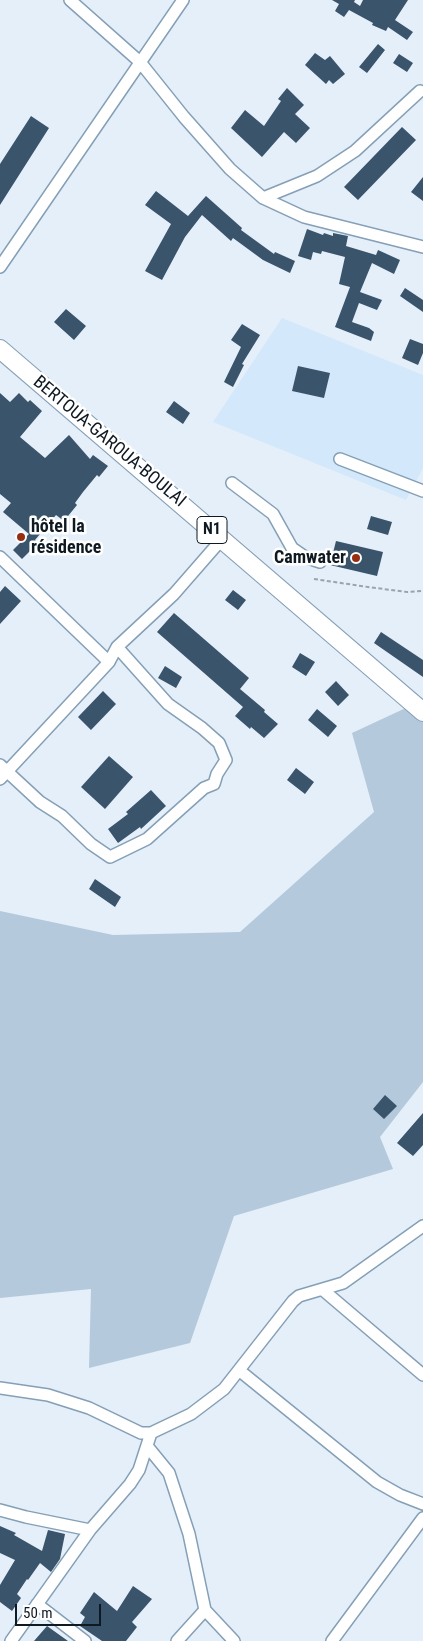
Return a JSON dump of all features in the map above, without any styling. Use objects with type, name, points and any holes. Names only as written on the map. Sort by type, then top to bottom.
[{"type":"highway","name":"BERTOUA-GAROUA-BOULAI","points":[[0,349],[423,712]]},
{"type":"street","points":[[70,0],[140,62],[184,118],[230,169],[263,198],[304,217],[423,247]]},
{"type":"street","points":[[0,267],[183,0]]},
{"type":"street","points":[[263,198],[317,176],[355,151],[420,91]]},
{"type":"street","points":[[340,459],[423,491]]},
{"type":"street","points":[[232,483],[273,514],[292,548],[305,557],[320,562]]},
{"type":"street","points":[[117,647],[168,704],[202,728],[219,743],[226,760],[217,774],[214,784],[204,788],[147,839],[110,857],[91,844],[62,816],[40,802],[2,772],[109,662],[117,647],[174,594],[222,538]]},
{"type":"street","points":[[1,560],[109,662]]},
{"type":"street","points":[[0,1388],[48,1395],[88,1408],[141,1432],[151,1433],[191,1414],[224,1388],[240,1371],[299,1296],[343,1283],[423,1226]]},
{"type":"street","points":[[323,1290],[423,1375]]},
{"type":"street","points":[[240,1371],[377,1482],[400,1495],[423,1504]]},
{"type":"street","points":[[10,1641],[90,1530],[130,1484],[139,1470],[151,1433]]},
{"type":"street","points":[[147,1446],[169,1473],[189,1534],[205,1610],[234,1641]]},
{"type":"street","points":[[0,1510],[90,1530]]},
{"type":"street","points":[[332,1641],[423,1518]]},
{"type":"street","points":[[37,1604],[85,1641]]},
{"type":"street","points":[[177,1641],[205,1610]]},
{"type":"path","points":[[314,579],[368,588],[407,592],[423,591]]},
{"type":"shaded area","points":[[282,318],[423,375],[423,468],[406,500],[213,422]]},
{"type":"shaded area","points":[[423,700],[423,1082],[380,1137],[393,1169],[234,1216],[190,1343],[89,1368],[91,1289],[0,1298],[0,911],[113,935],[240,932],[374,812],[352,733]]},
{"type":"building","points":[[332,0],[355,0],[354,2],[360,6],[363,0],[408,0],[395,20],[413,32],[407,40],[388,27],[386,31],[372,25],[373,23],[349,10],[344,17],[335,11],[339,4]]},
{"type":"building","points":[[378,44],[385,50],[367,73],[359,67]]},
{"type":"building","points":[[315,53],[325,60],[330,56],[345,74],[333,84],[329,80],[326,84],[305,65]]},
{"type":"building","points":[[399,54],[413,63],[407,72],[393,63]]},
{"type":"building","points":[[287,88],[304,105],[295,114],[310,128],[296,143],[284,132],[262,157],[231,128],[245,110],[264,126],[281,101],[278,99]]},
{"type":"building","points":[[31,116],[49,128],[0,205],[0,164]]},
{"type":"building","points":[[402,127],[416,140],[358,200],[344,187]]},
{"type":"building","points":[[423,177],[423,201],[411,192]]},
{"type":"building","points":[[156,191],[188,216],[206,196],[242,228],[241,230],[274,254],[275,252],[295,261],[290,273],[263,260],[233,238],[231,241],[202,215],[185,237],[162,280],[145,271],[171,224],[145,205]]},
{"type":"building","points":[[307,229],[323,235],[324,233],[333,236],[333,233],[348,236],[346,246],[376,255],[378,250],[400,260],[394,274],[372,263],[360,292],[382,300],[377,310],[359,303],[352,322],[369,328],[374,332],[371,341],[335,327],[350,287],[339,284],[345,257],[322,251],[321,254],[313,252],[311,260],[298,256]]},
{"type":"building","points":[[405,288],[423,300],[423,312],[400,296]]},
{"type":"building","points":[[66,309],[86,326],[74,340],[54,322]]},
{"type":"building","points":[[242,324],[260,335],[242,364],[244,365],[233,387],[224,382],[241,347],[231,340]]},
{"type":"building","points":[[410,339],[423,344],[423,353],[418,365],[402,358]]},
{"type":"building","points":[[298,366],[330,373],[324,398],[292,391]]},
{"type":"building","points":[[0,393],[10,402],[19,393],[28,402],[30,400],[42,411],[20,437],[45,458],[69,435],[90,459],[93,455],[108,466],[99,477],[97,475],[83,492],[75,503],[77,505],[64,521],[56,515],[35,540],[38,543],[22,559],[13,550],[29,534],[3,512],[11,503],[0,494]]},
{"type":"building","points":[[174,401],[190,413],[183,424],[166,412]]},
{"type":"building","points":[[371,516],[392,522],[388,535],[367,529]]},
{"type":"building","name":"Camwater","points":[[336,541],[383,552],[377,576],[330,565]]},
{"type":"building","points":[[5,586],[21,601],[0,624],[0,592]]},
{"type":"building","points":[[233,590],[246,600],[238,610],[225,600]]},
{"type":"building","points":[[174,613],[249,678],[240,689],[278,724],[264,738],[235,716],[243,707],[157,632]]},
{"type":"building","points":[[381,632],[423,660],[423,677],[374,643]]},
{"type":"building","points":[[300,653],[315,662],[306,676],[292,667]]},
{"type":"building","points":[[165,666],[182,677],[176,688],[158,678]]},
{"type":"building","points":[[336,681],[349,695],[338,706],[325,692]]},
{"type":"building","points":[[103,691],[116,704],[91,730],[78,717]]},
{"type":"building","points":[[317,709],[337,726],[328,737],[308,720]]},
{"type":"building","points":[[109,756],[133,777],[105,809],[81,787]]},
{"type":"building","points":[[296,768],[314,782],[305,794],[287,780]]},
{"type":"building","points":[[151,790],[166,806],[141,829],[140,827],[118,843],[108,829],[128,814],[126,812]]},
{"type":"building","points":[[95,879],[121,897],[115,907],[89,889]]},
{"type":"building","points":[[385,1095],[397,1106],[384,1119],[373,1109]]},
{"type":"building","points":[[423,1113],[423,1145],[413,1156],[397,1143]]},
{"type":"building","points":[[0,1526],[16,1533],[14,1535],[42,1551],[48,1530],[65,1534],[60,1559],[51,1572],[40,1563],[17,1594],[21,1598],[12,1611],[0,1602],[0,1585],[15,1560],[0,1553]]},
{"type":"building","points":[[133,1586],[152,1599],[132,1622],[137,1627],[126,1641],[102,1641],[80,1626],[85,1617],[80,1613],[94,1592],[117,1611]]},
{"type":"building","points":[[47,1626],[68,1641],[34,1641]]},
{"type":"place","name":"hôtel la résidence","points":[[21,537]]},
{"type":"place","name":"Camwater","points":[[356,558]]}]
